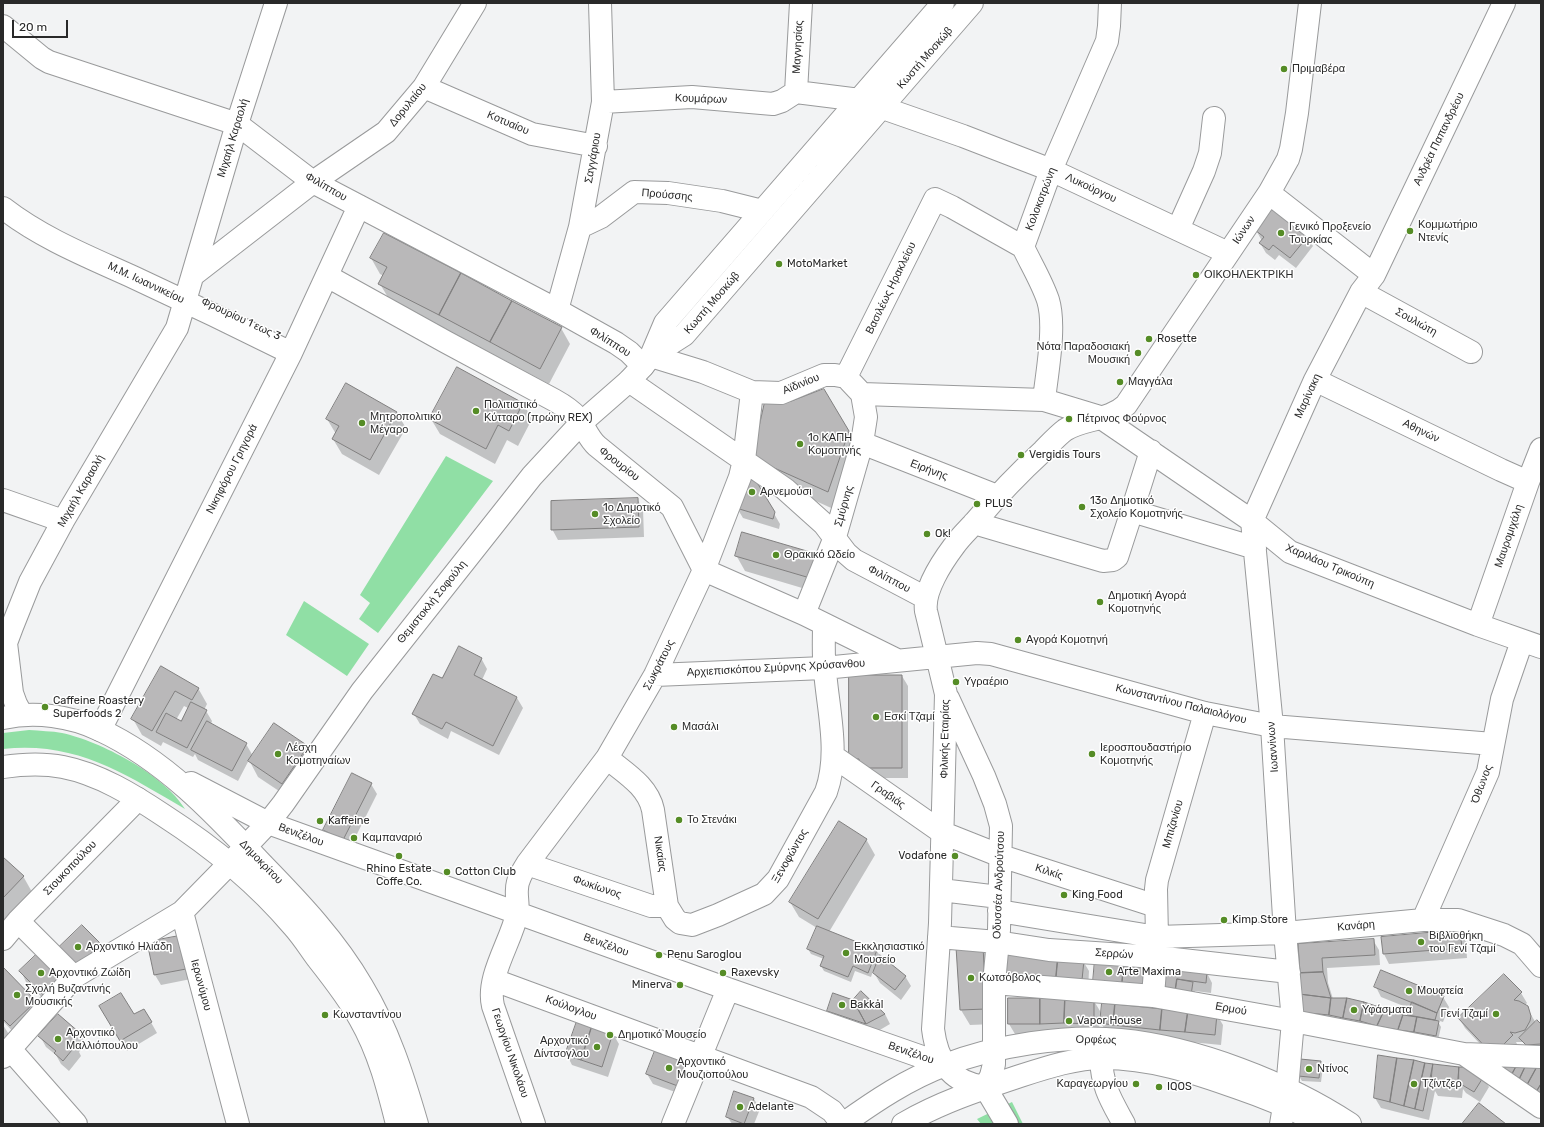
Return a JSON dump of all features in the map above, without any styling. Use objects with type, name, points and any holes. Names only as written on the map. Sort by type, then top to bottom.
[{"type":"street","name":"Μιχαήλ Καραολή","points":[[13,716],[16,704],[12,693],[5,646],[30,582],[79,492],[151,374],[177,328],[237,124],[276,3]]},
{"type":"street","name":"Δορυλαίου","points":[[313,182],[386,132],[424,87],[476,3]]},
{"type":"street","name":"Σαγγάριου","points":[[557,310],[580,227],[603,102],[600,3]]},
{"type":"street","name":"Μαγνησίας","points":[[796,92],[801,3]]},
{"type":"street","name":"Κωστή Μοσκώβ","points":[[641,368],[665,323],[943,3]]},
{"type":"street","name":"Κωστή Μοσκώβ","points":[[641,368],[684,335],[972,3]]},
{"type":"street","name":"Κολοκοτρώνη","points":[[1022,247],[1051,170],[1107,41],[1110,26],[1110,3]]},
{"type":"street","name":"Ανδρέα Παπανδρέου","points":[[1374,275],[1504,3]]},
{"type":"street","name":"Ιώνων","points":[[1100,417],[1113,414],[1126,405],[1269,193],[1291,149],[1311,4]]},
{"type":"street","name":"Φιλίππου","points":[[3,26],[49,62],[237,124],[313,182],[557,310],[616,343],[629,352],[641,368],[744,460],[785,489],[814,515],[835,537],[846,553],[854,560],[926,598]]},
{"type":"street","name":"Κοτυαίου","points":[[424,87],[532,134],[596,146]]},
{"type":"street","name":"Κουμάρων","points":[[603,102],[692,97],[773,104],[782,101],[796,92]]},
{"type":"street","name":"Λυκούργου","points":[[796,92],[860,100],[963,136],[1051,170],[1228,253]]},
{"type":"street","points":[[1178,229],[1204,171],[1210,152],[1214,118]]},
{"type":"street","points":[[189,290],[313,182]]},
{"type":"street","name":"Προύσσης","points":[[580,227],[601,217],[634,192],[668,193],[722,201],[762,211]]},
{"type":"street","points":[[1269,193],[1374,275]]},
{"type":"street","name":"Βασιλέως Ηρακλείου","points":[[846,377],[935,199],[952,207],[1022,247]]},
{"type":"street","name":"Νικηφόρου Γρηγορά","points":[[100,730],[293,348],[359,206]]},
{"type":"street","name":"Μ.Μ. Ιωαννικείου","points":[[3,208],[22,223],[47,237],[189,290],[293,348]]},
{"type":"street","points":[[846,377],[862,394],[1044,400],[1050,349],[1051,325],[1048,301],[1022,247]]},
{"type":"street","name":"Μαρίνακη","points":[[1252,521],[1315,380],[1361,292],[1374,275]]},
{"type":"street","name":"Φρουρίου","points":[[327,276],[554,400],[573,412],[590,439],[597,446],[672,507],[704,570]]},
{"type":"street","name":"Σουλιώτη","points":[[1361,292],[1471,352]]},
{"type":"street","name":"Αϊδινίου","points":[[641,368],[703,372],[752,392],[786,392],[824,375],[846,377]]},
{"type":"street","name":"Θεμιστοκλή Σοφούλη","points":[[230,863],[268,823],[283,804],[362,691],[532,476],[581,423],[641,368]]},
{"type":"street","name":"Αθηνών","points":[[1315,380],[1528,482]]},
{"type":"street","name":"Σωκράτους","points":[[517,913],[517,885],[527,864],[607,758],[655,675],[704,570],[740,477],[744,460],[752,392]]},
{"type":"street","name":"Σμύρνης","points":[[804,614],[835,537],[862,443],[866,417],[862,394]]},
{"type":"street","name":"Χαριλάου Τρικούπη","points":[[1044,400],[1100,417],[1252,521],[1290,552],[1478,625],[1532,644]]},
{"type":"street","name":"Φιλικής Εταιρίας","points":[[985,1087],[974,1086],[962,1081],[952,1074],[938,1053],[933,1029],[940,937],[946,694],[926,611],[926,598],[938,570],[955,544],[997,496],[1063,432],[1082,422],[1100,417]]},
{"type":"street","name":"Ειρήνης","points":[[862,443],[997,496]]},
{"type":"street","name":"Μαυρομιχάλη","points":[[1478,625],[1541,449]]},
{"type":"street","points":[[974,523],[1103,561],[1108,562],[1113,560],[1120,552],[1150,451]]},
{"type":"street","points":[[3,500],[63,521]]},
{"type":"street","points":[[1132,511],[1254,548]]},
{"type":"street","name":"Ιωαννίνων","points":[[1252,521],[1272,726],[1285,933],[1293,1021],[1284,1106]]},
{"type":"street","points":[[704,570],[804,614],[897,660]]},
{"type":"street","points":[[824,625],[824,668],[833,756]]},
{"type":"street","name":"Όθωνος","points":[[1423,920],[1488,772],[1502,699],[1532,644]]},
{"type":"street","name":"Κωνσταντίνου Παλαιολόγου","points":[[897,660],[937,658],[978,653],[991,654],[1205,713],[1272,726],[1493,744]]},
{"type":"street","name":"Αρχιεπισκόπου Σμύρνης Χρύσανθου","points":[[655,675],[824,668],[897,660]]},
{"type":"street","name":"Οδυσσέα Ανδρούτσου","points":[[946,694],[984,776],[995,804],[1001,826],[999,930],[994,983],[994,1051],[991,1076],[985,1087]]},
{"type":"street","name":"Μπιζανίου","points":[[1153,996],[1156,947],[1157,880],[1205,713]]},
{"type":"street","name":"Δημοκρίτου","points":[[13,716],[49,716],[77,721],[100,730],[130,746],[157,765],[190,792],[246,847],[302,906],[333,944],[362,985],[380,1017],[396,1056],[417,1124]]},
{"type":"street","name":"Ξενοφώντος","points":[[718,915],[764,894],[774,884],[826,792],[833,756]]},
{"type":"street","name":"Γραβιάς","points":[[833,756],[943,833]]},
{"type":"street","name":"Νικαίας","points":[[607,758],[643,788],[650,798],[667,906],[675,920],[686,925],[698,924],[718,915]]},
{"type":"street","name":"Δημοκρίτου","points":[[3,767],[32,764],[62,766],[85,773],[138,799],[192,834],[230,863],[271,901],[294,927],[338,984],[354,1008],[375,1048],[385,1078],[397,1124]]},
{"type":"street","name":"Βενιζέλου","points":[[157,765],[268,823],[728,990],[945,1065]]},
{"type":"street","name":"Στουκοπούλου","points":[[3,939],[18,921],[138,799]]},
{"type":"street","name":"Κιλκίς","points":[[943,833],[1001,856],[1156,906]]},
{"type":"street","points":[[76,1124],[6,1053],[74,978],[182,912],[230,863]]},
{"type":"street","name":"Φωκίωνος","points":[[527,864],[651,906],[667,906]]},
{"type":"street","points":[[941,890],[999,904],[1156,947]]},
{"type":"street","name":"Ιερωνύμου","points":[[182,912],[238,1124]]},
{"type":"street","name":"Γεωργίου Νικολάου","points":[[517,913],[494,980],[492,995],[493,1006],[534,1124]]},
{"type":"street","name":"Κανάρη","points":[[1156,947],[1423,920],[1458,920],[1504,935],[1522,944],[1541,966]]},
{"type":"street","points":[[18,921],[74,978]]},
{"type":"street","name":"Σερρών","points":[[940,937],[997,942],[1049,950],[1156,947],[1289,972]]},
{"type":"street","name":"Κούλογλου","points":[[494,980],[811,1097],[832,1111],[843,1124]]},
{"type":"street","name":"Ερμού","points":[[994,983],[1153,996],[1464,1054],[1541,1057]]},
{"type":"street","points":[[673,1124],[728,990]]},
{"type":"street","name":"Ορφέως","points":[[843,1124],[893,1091],[945,1065],[994,1051],[1054,1040],[1076,1039],[1119,1039],[1165,1048],[1212,1061],[1284,1106],[1320,1106],[1350,1124]]},
{"type":"street","name":"Ερμού","points":[[1464,1054],[1541,1107]]},
{"type":"street","points":[[1101,1058],[1101,1073],[1106,1091],[1124,1124]]},
{"type":"street","name":"Ορφέως","points":[[903,1124],[946,1102],[985,1087],[1056,1065],[1101,1058],[1139,1060],[1179,1068],[1205,1076],[1284,1106],[1321,1124]]},
{"type":"street","points":[[985,1087],[1007,1124]]},
{"type":"green space","points":[[446,456],[493,481],[378,633],[359,619],[370,603],[360,595]]},
{"type":"green space","points":[[304,601],[369,644],[347,676],[286,635]]},
{"type":"green space","points":[[29,730],[50,731],[77,737],[94,743],[130,761],[163,784],[176,796],[185,809],[120,773],[77,755],[54,750],[29,748],[3,749],[3,733]]},
{"type":"green space","points":[[1012,1102],[1023,1124],[981,1124],[977,1119]]},
{"type":"building","name":"Γενικό Προξενείο Τουρκίας","points":[[1272,208],[1308,236],[1290,258],[1273,245],[1269,250],[1259,243],[1264,237],[1255,230]]},
{"type":"building","points":[[384,233],[461,273],[439,315],[378,284],[387,267],[370,258]]},
{"type":"building","points":[[461,273],[512,301],[490,342],[439,315]]},
{"type":"building","points":[[512,301],[562,327],[540,369],[490,342]]},
{"type":"building","name":"Πολιτιστικό Κύτταρο (πρώην REX)","points":[[457,367],[523,403],[509,431],[498,425],[486,449],[429,419]]},
{"type":"building","name":"Μητροπολιτικό Μέγαρο","points":[[346,383],[397,412],[370,460],[332,439],[339,426],[326,419]]},
{"type":"building","name":"1ο ΚΑΠΗ Κομοτηνής","points":[[824,389],[849,431],[828,492],[752,458],[765,400],[791,401]]},
{"type":"building","name":"Αρνεμούσι","points":[[753,476],[775,512],[773,519],[736,508],[746,477]]},
{"type":"building","name":"1ο Δημοτικό Σχολείο","points":[[638,498],[639,527],[551,530],[551,501]]},
{"type":"building","name":"Θρακικό Ωδείο","points":[[742,532],[817,554],[810,578],[735,556]]},
{"type":"building","points":[[459,646],[482,658],[474,675],[517,697],[493,746],[446,722],[442,729],[412,714],[433,674],[442,678]]},
{"type":"building","points":[[161,666],[199,688],[192,700],[175,691],[152,731],[131,719]]},
{"type":"building","name":"Εσκί Τζαμί","points":[[849,675],[902,675],[902,768],[859,768],[859,759],[849,759]]},
{"type":"building","points":[[191,702],[207,710],[187,748],[156,732],[166,713],[181,721]]},
{"type":"building","points":[[207,721],[247,743],[232,771],[191,750]]},
{"type":"building","name":"Λέσχη Κομοτηναίων","points":[[274,723],[308,746],[282,784],[248,761]]},
{"type":"building","points":[[352,773],[372,783],[343,840],[323,830]]},
{"type":"building","points":[[839,821],[867,839],[818,919],[789,902]]},
{"type":"building","points":[[3,857],[24,876],[3,898]]},
{"type":"building","name":"Αρχοντικό Ηλιάδη","points":[[82,925],[101,944],[74,969],[56,950]]},
{"type":"building","name":"Εκκλησιαστικό Μουσείο","points":[[817,926],[877,950],[868,973],[853,966],[848,977],[820,966],[824,956],[807,949]]},
{"type":"building","name":"Βιβλιοθήκη του Γενί Τζαμί","points":[[1460,930],[1462,948],[1383,954],[1381,937]]},
{"type":"building","points":[[179,936],[186,969],[154,975],[147,942]]},
{"type":"building","points":[[1374,939],[1375,955],[1322,958],[1323,972],[1300,973],[1298,944]]},
{"type":"building","name":"Κωτσόβολος","points":[[983,945],[986,1009],[960,1010],[956,947]]},
{"type":"building","name":"Αρχοντικό Ζωίδη","points":[[39,952],[64,976],[44,996],[19,971]]},
{"type":"building","points":[[1007,953],[1058,957],[1056,978],[1005,974]]},
{"type":"building","points":[[880,955],[906,976],[895,990],[873,973]]},
{"type":"building","points":[[1058,957],[1084,960],[1082,980],[1056,978]]},
{"type":"building","name":"Arte Maxima","points":[[1095,959],[1124,961],[1122,984],[1093,982]]},
{"type":"building","points":[[1124,961],[1151,963],[1149,986],[1122,984]]},
{"type":"building","points":[[1163,965],[1207,972],[1206,983],[1177,979],[1175,993],[1159,990]]},
{"type":"building","name":"Σχολή Βυζαντινής Μουσικής","points":[[3,967],[36,1001],[10,1026],[3,1019]]},
{"type":"building","name":"Μουφτεία","points":[[1381,970],[1444,996],[1437,1013],[1374,987]]},
{"type":"building","points":[[1323,972],[1331,998],[1299,994],[1300,973]]},
{"type":"building","name":"Γενί Τζαμί","points":[[1504,974],[1522,992],[1514,1000],[1528,1006],[1531,1016],[1525,1030],[1515,1033],[1510,1032],[1513,1035],[1493,1055],[1458,1018]]},
{"type":"building","points":[[1177,979],[1193,982],[1191,995],[1175,993]]},
{"type":"building","points":[[861,991],[885,1014],[866,1024],[853,1000]]},
{"type":"building","points":[[121,993],[134,1014],[144,1009],[152,1022],[120,1041],[99,1006]]},
{"type":"building","name":"Bakkål","points":[[833,993],[853,1000],[866,1024],[827,1011]]},
{"type":"building","points":[[1299,994],[1331,998],[1329,1015],[1297,1012]]},
{"type":"building","points":[[1008,998],[1040,998],[1040,1024],[1008,1024]]},
{"type":"building","points":[[1040,998],[1065,999],[1064,1023],[1040,1024]]},
{"type":"building","points":[[1331,998],[1347,998],[1343,1018],[1329,1015]]},
{"type":"building","name":"Υφάσματα","points":[[1347,998],[1364,1002],[1360,1021],[1343,1018]]},
{"type":"building","points":[[1065,999],[1094,1000],[1094,1024],[1064,1023]]},
{"type":"building","points":[[1364,1002],[1385,1009],[1377,1026],[1360,1021]]},
{"type":"building","points":[[1412,1002],[1437,1013],[1435,1020],[1408,1015]]},
{"type":"building","points":[[1102,1003],[1115,1004],[1113,1025],[1100,1023]]},
{"type":"building","points":[[1115,1004],[1162,1009],[1160,1030],[1113,1025]]},
{"type":"building","points":[[1162,1009],[1188,1011],[1185,1032],[1160,1030]]},
{"type":"building","points":[[1385,1009],[1403,1015],[1398,1030],[1377,1026]]},
{"type":"building","points":[[1188,1011],[1217,1014],[1215,1035],[1185,1032]]},
{"type":"building","name":"Αρχοντικό Μαλλιόπουλου","points":[[58,1014],[80,1033],[72,1042],[76,1045],[63,1061],[54,1053],[56,1051],[38,1036]]},
{"type":"building","points":[[1403,1015],[1417,1017],[1414,1032],[1398,1030]]},
{"type":"building","points":[[1417,1017],[1439,1021],[1436,1036],[1414,1032]]},
{"type":"building","points":[[1537,1020],[1541,1024],[1541,1044],[1526,1045],[1519,1038]]},
{"type":"building","points":[[577,1021],[592,1026],[581,1060],[565,1055]]},
{"type":"building","name":"Αρχοντικό Δίντσογλου","points":[[592,1026],[613,1033],[602,1067],[581,1060]]},
{"type":"building","name":"Αρχοντικό Μουζιοπούλου","points":[[656,1048],[692,1061],[683,1088],[646,1074]]},
{"type":"building","points":[[1378,1055],[1397,1058],[1390,1102],[1374,1098]]},
{"type":"building","points":[[1397,1058],[1414,1060],[1404,1106],[1390,1102]]},
{"type":"building","name":"Ντίνος","points":[[1300,1059],[1321,1061],[1319,1078],[1298,1076]]},
{"type":"building","name":"Τζίντζερ","points":[[1414,1060],[1425,1063],[1415,1109],[1404,1106]]},
{"type":"building","points":[[1503,1062],[1518,1063],[1511,1076],[1499,1069]]},
{"type":"building","points":[[1425,1063],[1433,1064],[1423,1111],[1415,1109]]},
{"type":"building","points":[[1518,1063],[1527,1063],[1518,1082],[1511,1076]]},
{"type":"building","points":[[1527,1063],[1538,1065],[1526,1087],[1518,1082]]},
{"type":"building","points":[[1433,1064],[1459,1067],[1457,1088],[1431,1086]]},
{"type":"building","points":[[1538,1065],[1541,1065],[1541,1084],[1535,1094],[1526,1087]]},
{"type":"building","points":[[1459,1067],[1469,1067],[1484,1076],[1474,1092],[1459,1083]]},
{"type":"building","points":[[1541,1084],[1541,1099],[1535,1094]]},
{"type":"building","name":"Adelante","points":[[734,1091],[754,1098],[744,1124],[726,1117]]},
{"type":"building","points":[[1479,1103],[1506,1124],[1462,1124]]},
{"type":"place","name":"Πριμαβέρα","points":[[1284,69]]},
{"type":"place","name":"Κομμωτήριο Ντενίς","points":[[1410,231]]},
{"type":"place","name":"Γενικό Προξενείο Τουρκίας","points":[[1281,233]]},
{"type":"place","name":"MotoMarket","points":[[779,264]]},
{"type":"place","name":"ΟΙΚΟΗΛΕΚΤΡΙΚΗ","points":[[1196,275]]},
{"type":"place","name":"Rosette","points":[[1149,339]]},
{"type":"place","name":"Νότα Παραδοσιακή Μουσική","points":[[1138,353]]},
{"type":"place","name":"Μαγγάλα","points":[[1120,382]]},
{"type":"place","name":"Πολιτιστικό Κύτταρο (πρώην REX)","points":[[476,411]]},
{"type":"place","name":"Πέτρινος Φούρνος","points":[[1069,419]]},
{"type":"place","name":"Μητροπολιτικό Μέγαρο","points":[[362,423]]},
{"type":"place","name":"1ο ΚΑΠΗ Κομοτηνής","points":[[800,444]]},
{"type":"place","name":"Vergidis Tours","points":[[1021,455]]},
{"type":"place","name":"Αρνεμούσι","points":[[752,492]]},
{"type":"place","name":"PLUS","points":[[977,504]]},
{"type":"place","name":"13ο Δημοτικό Σχολείο Κομοτηνής","points":[[1082,507]]},
{"type":"place","name":"1ο Δημοτικό Σχολείο","points":[[595,514]]},
{"type":"place","name":"Ok!","points":[[927,534]]},
{"type":"place","name":"Θρακικό Ωδείο","points":[[776,555]]},
{"type":"place","name":"Δημοτική Αγορά Κομοτηνής","points":[[1100,602]]},
{"type":"place","name":"Αγορά Κομοτηνή","points":[[1018,640]]},
{"type":"place","name":"Υγραέριο","points":[[956,682]]},
{"type":"place","name":"Caffeine Roastery Superfoods 2","points":[[45,707]]},
{"type":"place","name":"Εσκί Τζαμί","points":[[876,717]]},
{"type":"place","name":"Μασάλι","points":[[674,727]]},
{"type":"place","name":"Λέσχη Κομοτηναίων","points":[[278,754]]},
{"type":"place","name":"Ιεροσπουδαστήριο Κομοτηνής","points":[[1092,754]]},
{"type":"place","name":"Το Στενάκι","points":[[679,820]]},
{"type":"place","name":"Kaffeine","points":[[320,821]]},
{"type":"place","name":"Καμπαναριό","points":[[354,838]]},
{"type":"place","name":"Rhino Estate Coffe Co.","points":[[399,856]]},
{"type":"place","name":"Vodafone","points":[[955,856]]},
{"type":"place","name":"Cotton Club","points":[[447,872]]},
{"type":"place","name":"King Food","points":[[1064,895]]},
{"type":"place","name":"Kimp Store","points":[[1224,920]]},
{"type":"place","name":"Βιβλιοθήκη του Γενί Τζαμί","points":[[1421,942]]},
{"type":"place","name":"Αρχοντικό Ηλιάδη","points":[[78,947]]},
{"type":"place","name":"Εκκλησιαστικό Μουσείο","points":[[846,953]]},
{"type":"place","name":"Penu Saroglou","points":[[659,955]]},
{"type":"place","name":"Arte Maxima","points":[[1109,972]]},
{"type":"place","name":"Αρχοντικό Ζωίδη","points":[[41,973]]},
{"type":"place","name":"Raxevsky","points":[[723,973]]},
{"type":"place","name":"Κωτσόβολος","points":[[971,978]]},
{"type":"place","name":"Minerva","points":[[680,985]]},
{"type":"place","name":"Μουφτεία","points":[[1409,991]]},
{"type":"place","name":"Σχολή Βυζαντινής Μουσικής","points":[[17,995]]},
{"type":"place","name":"Bakkål","points":[[842,1005]]},
{"type":"place","name":"Υφάσματα","points":[[1354,1010]]},
{"type":"place","name":"Γενί Τζαμί","points":[[1496,1014]]},
{"type":"place","name":"Κωνσταντίνου","points":[[325,1015]]},
{"type":"place","name":"Vapor House","points":[[1069,1021]]},
{"type":"place","name":"Δημοτικό Μουσείο","points":[[610,1035]]},
{"type":"place","name":"Αρχοντικό Μαλλιόπουλου","points":[[58,1039]]},
{"type":"place","name":"Αρχοντικό Δίντσογλου","points":[[597,1047]]},
{"type":"place","name":"Αρχοντικό Μουζιοπούλου","points":[[669,1068]]},
{"type":"place","name":"Ντίνος","points":[[1309,1069]]},
{"type":"place","name":"Καραγεωργίου","points":[[1136,1084]]},
{"type":"place","name":"Τζίντζερ","points":[[1414,1084]]},
{"type":"place","name":"IQOS","points":[[1159,1087]]},
{"type":"place","name":"Adelante","points":[[740,1107]]}]
